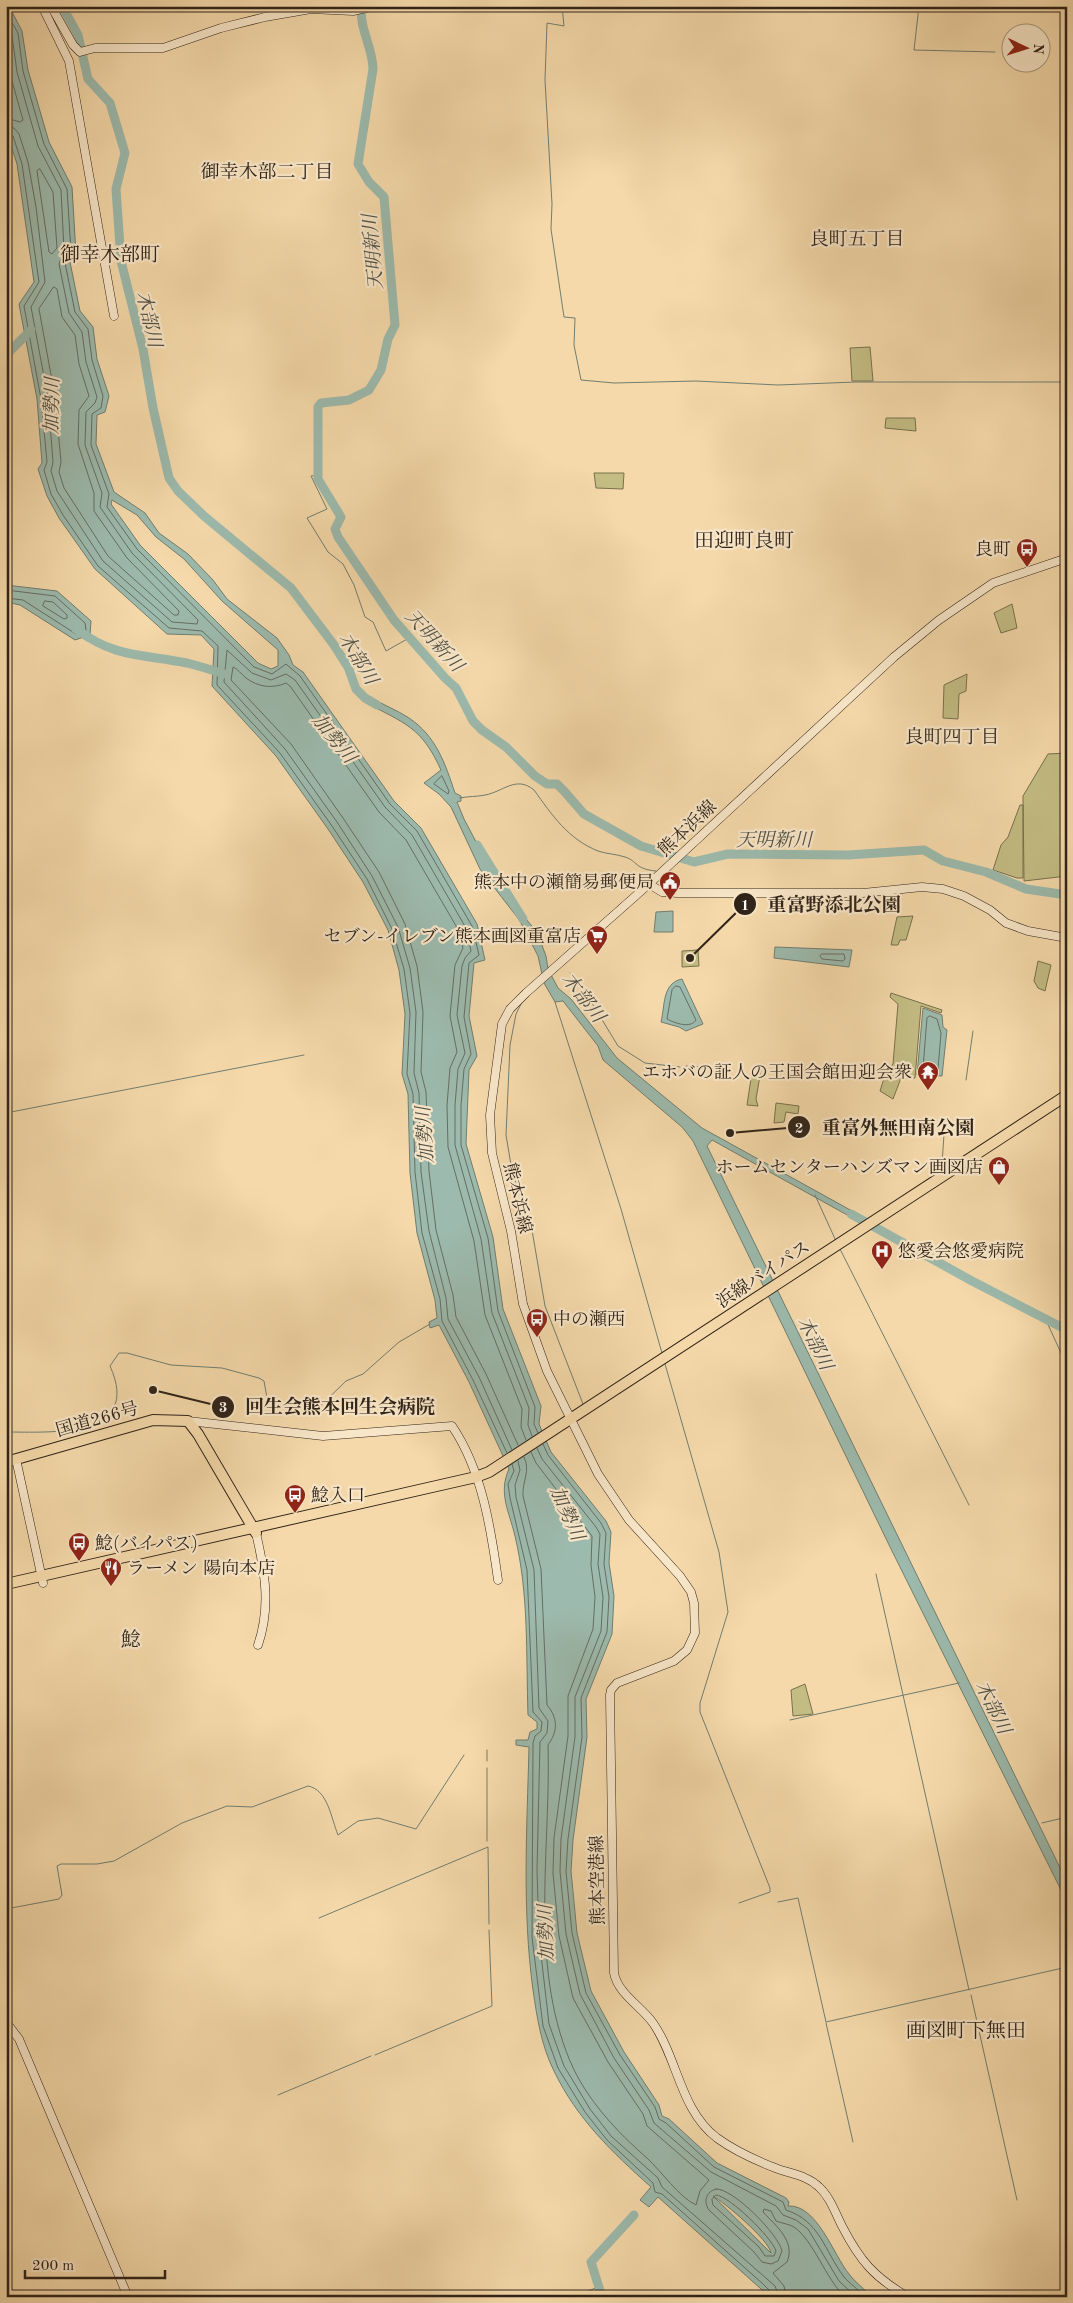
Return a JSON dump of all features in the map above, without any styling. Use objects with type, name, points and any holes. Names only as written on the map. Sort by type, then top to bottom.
[{"type":"highway","name":"浜線バイパス","points":[[6,1591],[42,1580],[471,1479],[512,1459],[1067,1096]]},
{"type":"highway","name":"国道266号","points":[[11,1460],[153,1420],[188,1421]]},
{"type":"highway","points":[[188,1421],[198,1434],[254,1531]]},
{"type":"highway","name":"浜線バイパス","points":[[6,1584],[42,1580]]},
{"type":"main road","points":[[42,6],[69,61],[114,316]]},
{"type":"main road","points":[[51,6],[73,45],[80,52],[90,50],[162,48],[221,28],[265,17],[320,8],[338,11],[373,7]]},
{"type":"main road","name":"熊本浜線","points":[[570,1421],[547,1371],[523,1304],[511,1231],[492,1153],[490,1132],[491,1106],[502,1024],[510,1010],[894,657],[939,620],[993,583],[1067,558]]},
{"type":"main road","points":[[649,884],[662,892],[677,893],[863,893],[922,887],[943,889],[964,896],[990,910],[1006,923],[1028,931],[1067,938]]},
{"type":"main road","points":[[188,1421],[323,1436],[452,1426],[492,1540],[498,1580]]},
{"type":"main road","name":"熊本空港線","points":[[570,1421],[582,1445],[620,1508],[680,1576],[691,1592],[696,1617],[693,1638],[681,1656],[666,1665],[620,1681],[614,1685],[610,1695],[614,1973],[616,1982],[642,2009],[655,2026],[693,2111],[703,2126],[717,2138],[750,2157],[812,2181],[827,2195],[863,2261],[877,2278],[908,2297]]},
{"type":"main road","points":[[11,1460],[42,1580]]},
{"type":"main road","points":[[254,1531],[266,1576],[266,1597],[258,1645]]},
{"type":"main road","points":[[6,2022],[19,2039],[128,2297]]},
{"type":"shaded area","points":[[870,347],[873,381],[852,381],[850,348]]},
{"type":"shaded area","points":[[886,418],[915,418],[916,431],[885,428]]},
{"type":"shaded area","points":[[594,473],[624,473],[623,489],[596,488]]},
{"type":"shaded area","points":[[1012,604],[1017,628],[1001,633],[994,613]]},
{"type":"shaded area","points":[[967,674],[966,691],[959,694],[958,719],[943,718],[944,685]]},
{"type":"shaded area","points":[[1067,753],[1067,876],[1024,881],[1023,796],[1048,754]]},
{"type":"shaded area","points":[[1020,805],[1023,805],[1023,878],[1017,878],[993,870],[1001,845],[1008,837]]},
{"type":"shaded area","points":[[913,916],[906,940],[900,940],[898,945],[891,945],[897,917]]},
{"type":"shaded area","points":[[698,950],[699,966],[682,967],[682,951]]},
{"type":"shaded area","points":[[1038,961],[1051,965],[1045,991],[1038,988],[1034,981]]},
{"type":"shaded area","points":[[891,993],[942,1010],[941,1013],[921,1006],[915,1078],[901,1078],[893,1099],[880,1091],[886,1072],[893,1064],[898,1004],[890,997]]},
{"type":"shaded area","points":[[761,1070],[756,1099],[758,1106],[747,1105],[752,1072]]},
{"type":"shaded area","points":[[776,1103],[799,1106],[798,1114],[786,1112],[784,1122],[774,1123]]},
{"type":"shaded area","points":[[805,1684],[813,1714],[793,1716],[791,1690]]},
{"type":"water","points":[[6,6],[9,6],[22,31],[28,70],[49,142],[72,187],[76,254],[70,262],[80,311],[93,327],[97,359],[109,396],[105,412],[97,415],[96,444],[114,492],[145,513],[159,533],[188,554],[213,580],[227,599],[277,638],[289,655],[293,665],[303,672],[394,801],[421,828],[477,924],[485,960],[474,963],[469,1016],[477,1056],[469,1070],[466,1144],[493,1237],[503,1309],[541,1406],[539,1424],[551,1452],[606,1521],[611,1532],[609,1563],[614,1596],[612,1634],[586,1699],[587,1737],[573,1840],[571,1871],[577,1933],[591,1991],[624,2052],[659,2105],[662,2116],[669,2119],[717,2163],[786,2198],[789,2202],[788,2206],[808,2213],[824,2232],[843,2266],[869,2294],[869,2297],[770,2297],[658,2197],[649,2207],[640,2200],[651,2187],[596,2134],[573,2104],[550,2061],[540,2031],[536,2010],[527,1929],[526,1869],[529,1747],[516,1745],[516,1740],[528,1740],[530,1732],[537,1729],[537,1722],[528,1715],[523,1580],[515,1536],[504,1494],[504,1486],[509,1469],[469,1382],[439,1325],[430,1328],[429,1322],[437,1318],[435,1300],[417,1233],[410,1173],[408,1094],[402,1074],[405,1014],[399,970],[388,930],[363,882],[276,756],[212,686],[214,649],[201,635],[167,634],[95,569],[59,518],[47,496],[38,469],[42,463],[37,399],[19,304],[34,282],[17,164],[6,130]],"holes":[[[112,500],[137,515],[156,537],[184,559],[222,601],[278,650],[278,666],[271,669],[258,663],[140,545],[111,504]],[[713,2196],[755,2231],[771,2253]]]},
{"type":"water","points":[[6,585],[57,591],[91,621],[90,635],[75,640],[20,605],[6,602]]},
{"type":"water","points":[[370,697],[409,718],[433,742],[443,761],[455,793],[461,796],[461,801],[457,802],[464,819],[502,891],[537,932],[546,956],[548,969],[558,988],[571,999],[617,1058],[702,1128],[863,1217],[858,1221],[712,1140],[707,1146],[1067,1882],[1067,1902],[892,1551],[693,1141],[682,1127],[603,1060],[598,1046],[563,1001],[555,1002],[544,983],[538,956],[520,921],[480,869],[451,807],[439,794],[424,783],[441,770],[434,755],[419,735],[410,728],[365,702]]},
{"type":"water","points":[[673,911],[673,932],[654,932],[656,912]]},
{"type":"water","points":[[775,947],[852,950],[849,967],[774,958]]},
{"type":"water","points":[[682,979],[703,1024],[686,1031],[661,1022],[668,990],[676,981]]},
{"type":"water","points":[[923,1008],[942,1015],[943,1027],[947,1030],[942,1076],[917,1075]]},
{"type":"waterway","name":"木部川","points":[[62,6],[78,35],[88,79],[110,103],[125,153],[116,189],[121,261],[143,349],[153,408],[169,478],[178,491],[204,516],[291,588],[334,645],[348,667],[356,689],[365,698],[377,705]]},
{"type":"waterway","name":"天明新川","points":[[362,6],[362,21],[371,53],[373,69],[358,164],[369,182],[384,197],[395,325],[388,339],[381,370],[369,390],[349,400],[321,403],[318,407],[318,479],[341,517],[335,529],[338,537],[394,620],[456,688],[473,721],[506,747],[535,776],[547,784],[557,784],[584,814],[641,846],[694,862],[728,854],[848,855],[924,850],[943,861],[986,872],[1026,889],[1067,895]]},
{"type":"waterway","points":[[562,6],[564,26],[547,23],[545,80],[552,204],[551,229],[564,317],[575,318],[574,345],[581,380],[614,383],[696,381],[778,385],[856,382],[1067,382]]},
{"type":"waterway","points":[[919,6],[914,50],[995,52]]},
{"type":"waterway","name":"加勢川","points":[[6,355],[31,330]]},
{"type":"waterway","points":[[319,475],[311,476],[327,509],[307,518],[328,552],[343,564],[354,585],[365,617],[373,622],[386,651],[409,638]]},
{"type":"waterway","name":"加勢川","points":[[76,629],[103,645],[129,654],[187,663],[224,674]]},
{"type":"waterway","points":[[460,798],[485,795],[515,784],[527,786],[534,790],[569,833],[587,846],[598,851],[625,857],[644,869],[656,871]]},
{"type":"waterway","name":"木部川","points":[[477,845],[523,919]]},
{"type":"waterway","points":[[570,973],[587,995],[618,1046],[645,1063],[680,1067]]},
{"type":"waterway","points":[[522,1002],[516,1014],[510,1045],[506,1135],[512,1171],[532,1230],[545,1306],[583,1404]]},
{"type":"waterway","points":[[555,1002],[621,1209],[662,1353]]},
{"type":"waterway","points":[[966,1080],[973,1031]]},
{"type":"waterway","points":[[6,1113],[304,1055]]},
{"type":"waterway","points":[[686,1066],[714,1068]]},
{"type":"waterway","points":[[942,1164],[945,1120]]},
{"type":"waterway","points":[[815,1195],[836,1241]]},
{"type":"waterway","points":[[851,1214],[972,1281],[1067,1330]]},
{"type":"waterway","points":[[840,1249],[969,1505]]},
{"type":"waterway","points":[[1045,1318],[1067,1366]]},
{"type":"waterway","points":[[6,1432],[67,1430],[87,1426],[103,1419],[114,1407],[117,1390],[110,1366],[119,1353],[127,1353],[171,1365],[222,1368],[259,1378],[264,1381],[267,1398],[272,1403],[310,1416],[346,1381],[363,1374],[399,1342],[430,1324]]},
{"type":"waterway","points":[[665,1364],[719,1552],[728,1612],[700,1703],[700,1712],[770,1888],[770,1892],[739,1903]]},
{"type":"waterway","points":[[876,1574],[969,1990]]},
{"type":"waterway","points":[[790,1720],[959,1683]]},
{"type":"waterway","points":[[487,1750],[487,1761]]},
{"type":"waterway","points":[[6,1909],[59,1899],[62,1895],[57,1866],[61,1864],[97,1864],[114,1861],[182,1823],[227,1806],[252,1807],[308,1786],[320,1793],[324,1799],[338,1835],[358,1821],[378,1818],[416,1829],[464,1755]]},
{"type":"waterway","points":[[487,1768],[487,1841]]},
{"type":"waterway","points":[[1042,1823],[1067,1817]]},
{"type":"waterway","points":[[319,1918],[488,1847],[489,1924]]},
{"type":"waterway","points":[[778,1902],[798,1898],[826,2022],[1067,1967]]},
{"type":"waterway","points":[[375,2055],[492,2006],[489,1930]]},
{"type":"waterway","points":[[971,1995],[1017,2200]]},
{"type":"waterway","points":[[826,2023],[853,2142]]},
{"type":"waterway","points":[[278,2095],[371,2056]]},
{"type":"waterway","points":[[602,2297],[591,2262],[634,2215]]},
{"type":"waterway","points":[[574,2297],[598,2287]]},
{"type":"place","name":"良町","points":[[1027,568]]},
{"type":"place","name":"熊本中の瀬簡易郵便局","points":[[670,901]]},
{"type":"place","name":"セブン-イレブン熊本画図重富店","points":[[597,955]]},
{"type":"place","name":"重富野添北公園","points":[[690,958]]},
{"type":"place","name":"エホバの証人の王国会館田迎会衆","points":[[928,1091]]},
{"type":"place","name":"重富外無田南公園","points":[[730,1133]]},
{"type":"place","name":"ホームセンターハンズマン画図店","points":[[999,1186]]},
{"type":"place","name":"悠愛会悠愛病院","points":[[882,1270]]},
{"type":"place","name":"中の瀬西","points":[[537,1338]]},
{"type":"place","name":"回生会熊本回生会病院","points":[[153,1390]]},
{"type":"place","name":"鯰入口","points":[[295,1514]]},
{"type":"place","name":"鯰(バイパス)","points":[[79,1562]]},
{"type":"place","name":"ラーメン 陽向本店","points":[[111,1587]]},
{"type":"district","name":"御幸木部二丁目","points":[[267,171]]},
{"type":"district","name":"良町五丁目","points":[[857,238]]},
{"type":"district","name":"御幸木部町","points":[[110,254]]},
{"type":"district","name":"田迎町良町","points":[[744,540]]},
{"type":"district","name":"良町四丁目","points":[[952,736]]},
{"type":"district","name":"鯰","points":[[131,1639]]},
{"type":"district","name":"画図町下無田","points":[[966,2030]]}]
